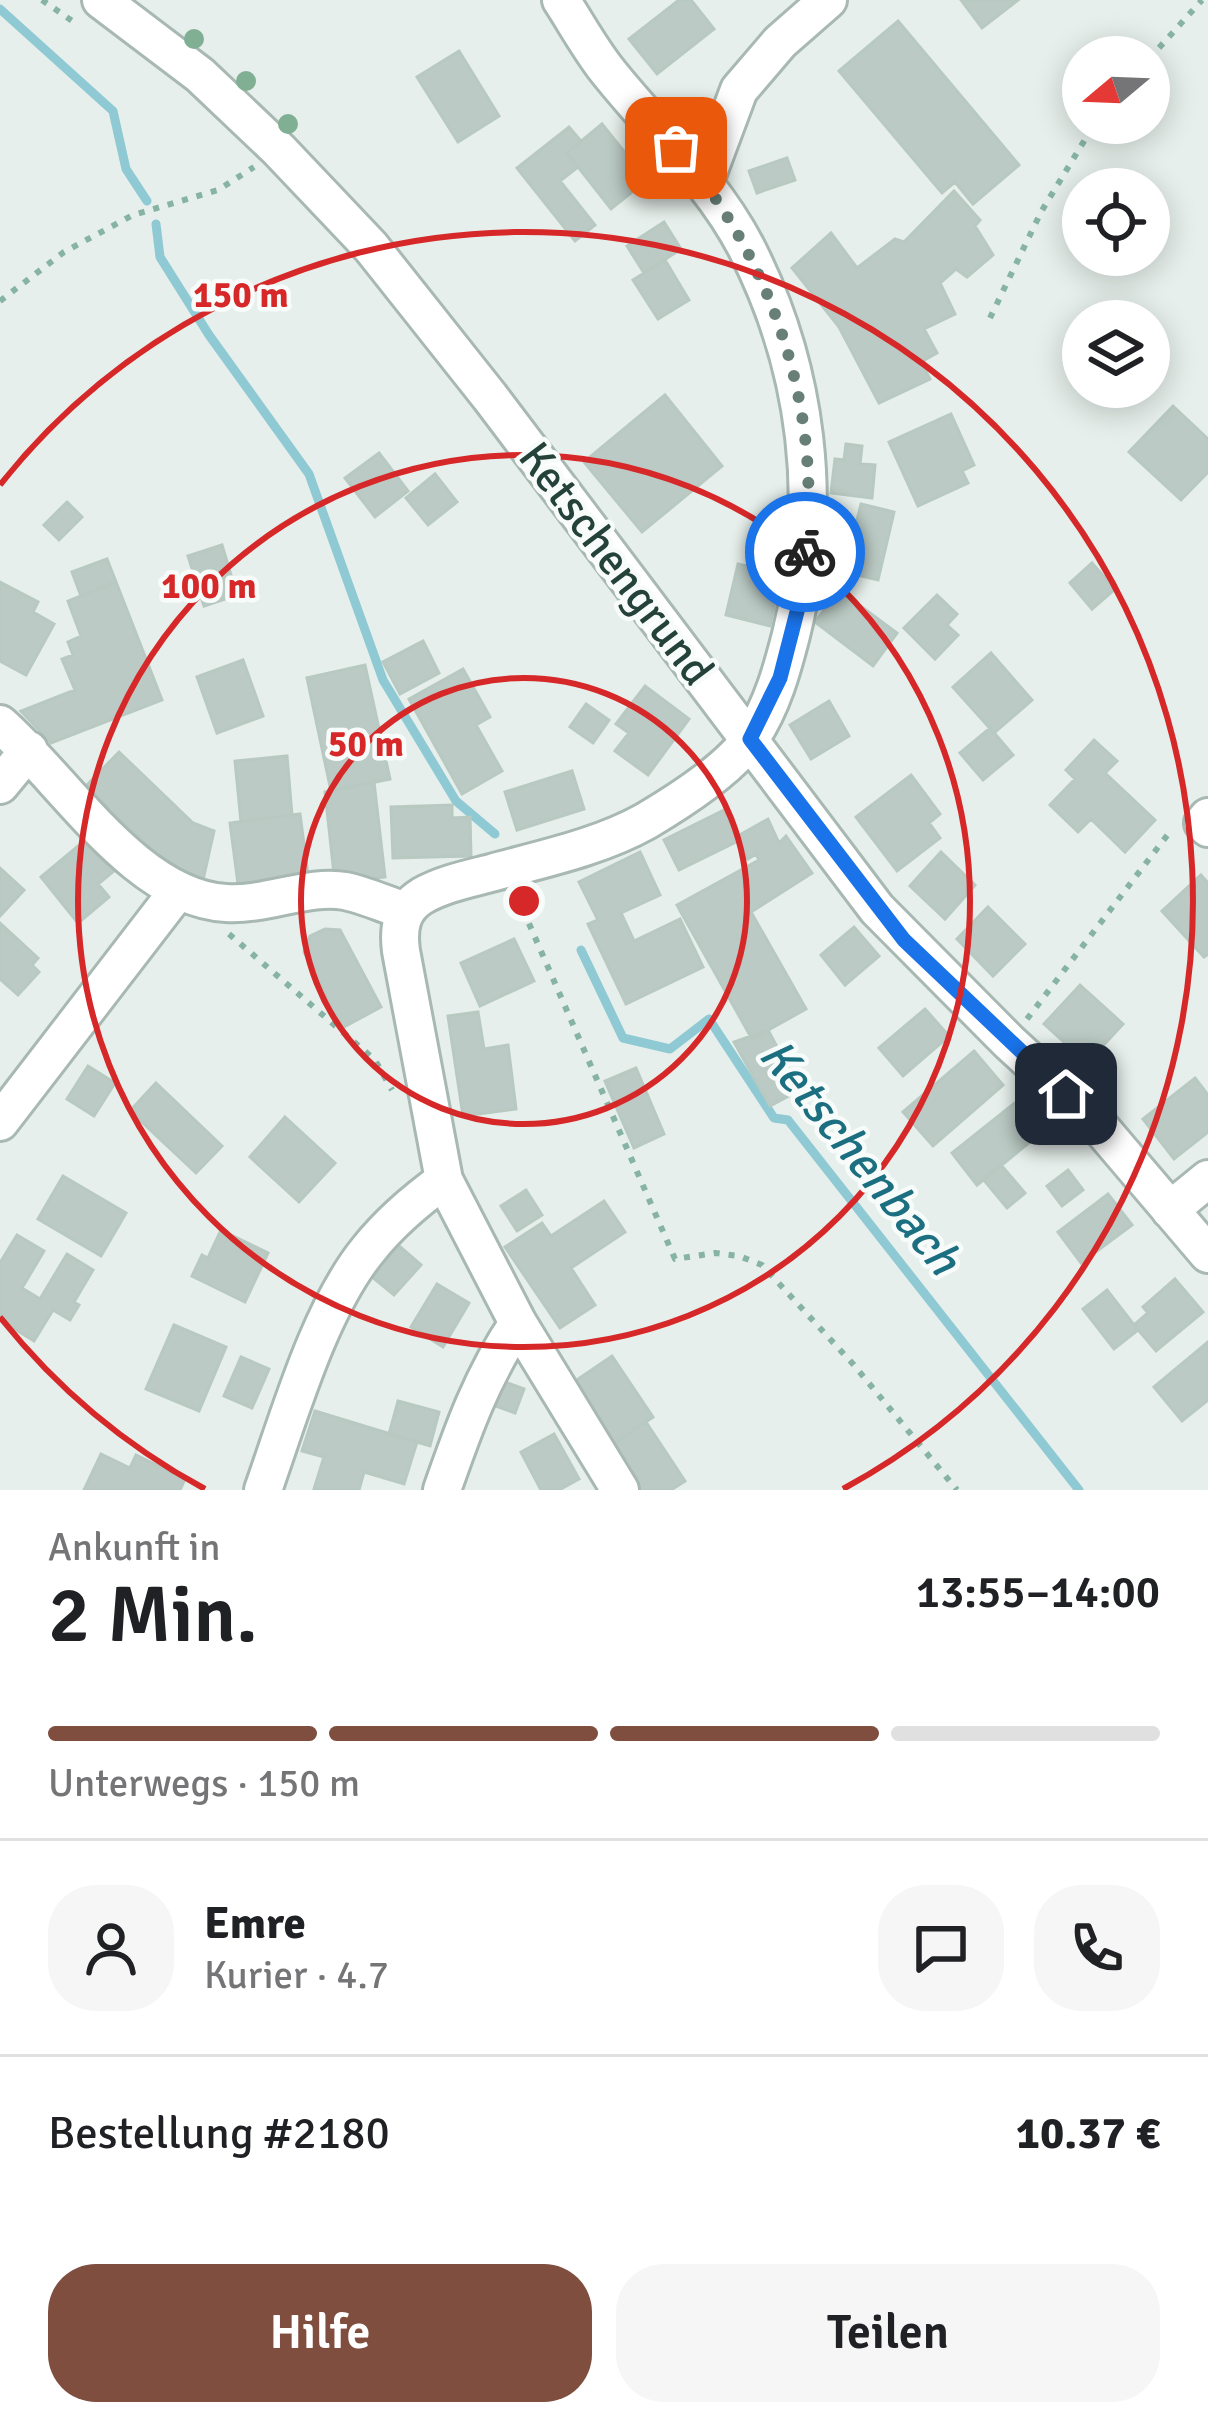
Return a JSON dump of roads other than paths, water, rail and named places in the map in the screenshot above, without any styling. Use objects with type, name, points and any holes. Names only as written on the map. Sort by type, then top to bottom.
[{"type":"street","points":[[561,0],[604,66],[705,181],[746,248],[793,376],[811,502],[799,604],[780,678],[750,739],[696,788],[642,823],[583,847],[441,887],[420,897],[406,911],[399,932],[443,1180],[518,1323],[620,1490]]},
{"type":"street","points":[[705,181],[739,90],[780,42],[828,0]]},
{"type":"street","name":"Ketschengrund","points":[[90,13],[200,76],[268,158],[371,247],[877,909],[1094,1120],[1208,1255]]},
{"type":"street","points":[[0,724],[142,871],[177,892],[221,903],[256,904],[343,890],[406,911]]},
{"type":"street","points":[[0,785],[29,750]]},
{"type":"street","points":[[0,1122],[177,892]]},
{"type":"street","points":[[1170,1210],[1208,1179]]},
{"type":"street","points":[[263,1490],[309,1364],[348,1280],[365,1252],[402,1210],[443,1180]]},
{"type":"street","points":[[442,1490],[479,1386],[518,1323]]},
{"type":"waterway","name":"Ketschenbach","points":[[0,9],[113,111],[126,169],[147,201]]},
{"type":"waterway","name":"Ketschenbach","points":[[156,224],[160,257],[209,335],[309,474],[383,680],[456,801],[495,834]]},
{"type":"waterway","name":"Ketschenbach","points":[[581,950],[623,1038],[670,1049],[709,1019],[774,1118],[788,1120],[1079,1490]]}]
